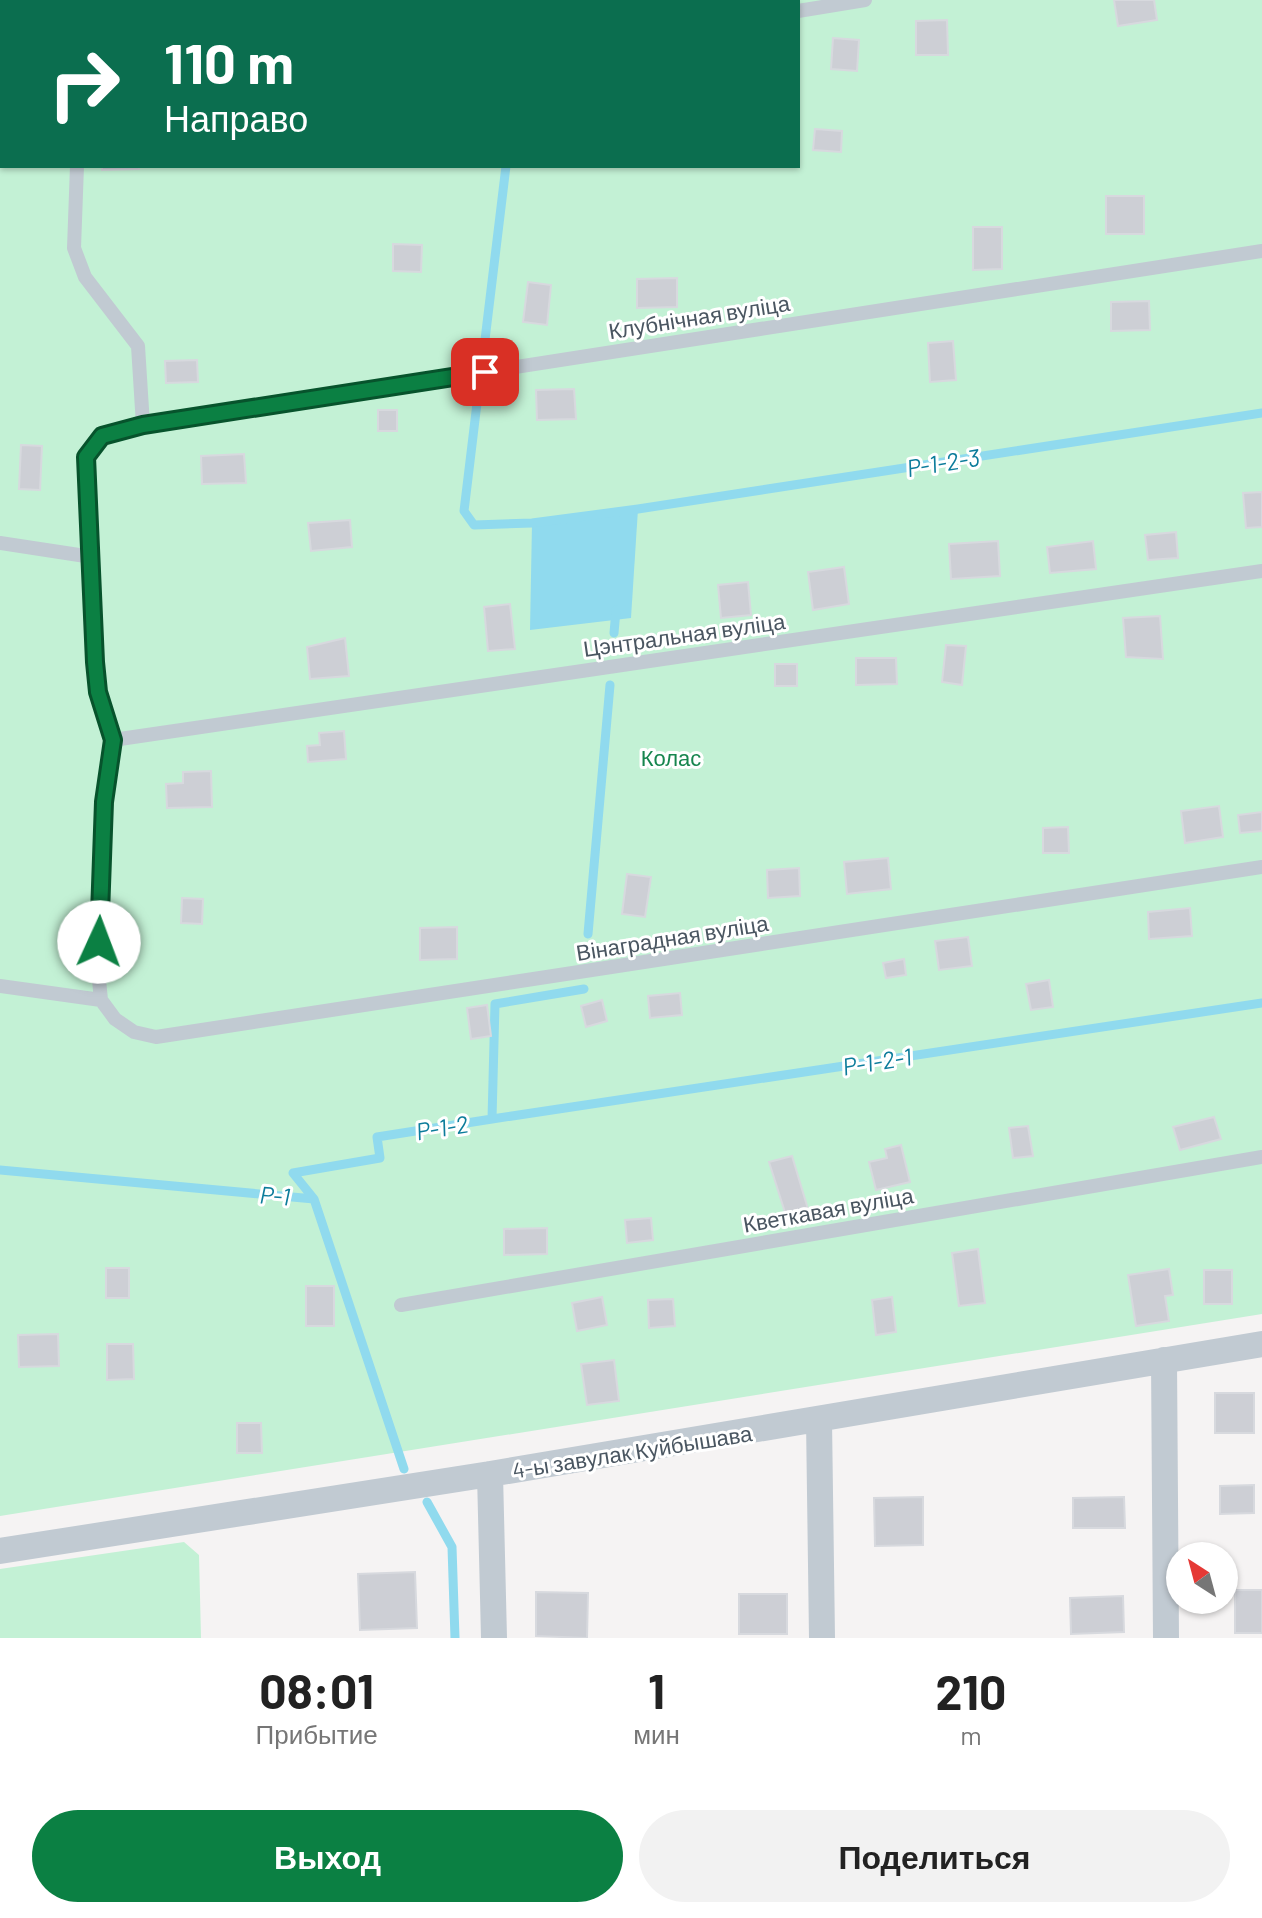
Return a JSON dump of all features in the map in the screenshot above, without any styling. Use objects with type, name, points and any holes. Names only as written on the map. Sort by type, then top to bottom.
[{"type":"street","name":"4-ы завулак Куйбышава","points":[[0,1551],[490,1474],[1262,1344]]},
{"type":"street","points":[[1164,1360],[1166,1638]]},
{"type":"street","points":[[819,1420],[822,1638]]},
{"type":"street","points":[[490,1474],[494,1638]]},
{"type":"lane","points":[[800,11],[865,0]]},
{"type":"lane","points":[[77,168],[74,248],[85,277],[138,346],[143,425]]},
{"type":"lane","name":"Клубнічная вуліца","points":[[113,740],[98,692],[92,631],[92,557],[86,457],[102,436],[143,425],[1262,251]]},
{"type":"lane","points":[[0,543],[92,557]]},
{"type":"lane","name":"Цэнтральная вуліца","points":[[113,740],[1262,571]]},
{"type":"lane","points":[[0,986],[101,1000],[98,970],[104,802],[113,740]]},
{"type":"lane","name":"Вінаградная вуліца","points":[[101,1000],[115,1019],[134,1032],[156,1037],[1262,867]]},
{"type":"lane","name":"Кветкавая вуліца","points":[[401,1305],[1262,1157]]},
{"type":"green space","name":"Колас","points":[[800,0],[1262,0],[1262,1314],[0,1516],[0,168],[800,168]]},
{"type":"green space","points":[[184,1542],[199,1555],[201,1638],[0,1638],[0,1569]]},
{"type":"water","points":[[638,509],[631,618],[530,630],[532,523]]},
{"type":"building","points":[[1114,0],[1154,0],[1157,20],[1118,26]]},
{"type":"building","points":[[947,20],[948,55],[916,55],[916,21]]},
{"type":"building","points":[[833,38],[859,40],[857,71],[831,69]]},
{"type":"building","points":[[815,129],[842,131],[841,152],[813,150]]},
{"type":"building","points":[[102,168],[139,168],[139,169]]},
{"type":"building","points":[[1106,196],[1144,196],[1144,234],[1106,234]]},
{"type":"building","points":[[973,227],[1002,227],[1002,269],[973,270]]},
{"type":"building","points":[[393,244],[422,245],[421,272],[393,271]]},
{"type":"building","points":[[677,278],[677,307],[637,308],[637,279]]},
{"type":"building","points":[[528,282],[551,285],[547,325],[523,322]]},
{"type":"building","points":[[1149,301],[1150,330],[1111,331],[1111,302]]},
{"type":"building","points":[[953,341],[956,380],[930,382],[928,343]]},
{"type":"building","points":[[197,360],[198,382],[166,383],[165,361]]},
{"type":"building","points":[[574,389],[576,419],[537,420],[536,390]]},
{"type":"building","points":[[378,410],[397,410],[397,431],[378,431]]},
{"type":"building","points":[[21,445],[42,446],[40,490],[19,489]]},
{"type":"building","points":[[244,454],[246,483],[202,484],[201,456]]},
{"type":"building","points":[[1262,492],[1262,527],[1246,528],[1243,493]]},
{"type":"building","points":[[350,520],[352,547],[311,551],[308,523]]},
{"type":"building","points":[[1176,532],[1178,558],[1148,560],[1145,535]]},
{"type":"building","points":[[998,541],[1000,576],[951,579],[949,544]]},
{"type":"building","points":[[1093,541],[1096,569],[1050,573],[1047,547]]},
{"type":"building","points":[[844,567],[849,604],[813,610],[808,572]]},
{"type":"building","points":[[748,582],[751,615],[721,618],[718,585]]},
{"type":"building","points":[[510,604],[515,649],[488,651],[484,607]]},
{"type":"building","points":[[1160,616],[1163,659],[1126,657],[1123,618]]},
{"type":"building","points":[[345,638],[349,676],[310,679],[307,647]]},
{"type":"building","points":[[946,645],[966,646],[962,685],[942,682]]},
{"type":"building","points":[[856,658],[896,658],[897,684],[856,685]]},
{"type":"building","points":[[775,664],[797,664],[797,686],[775,686]]},
{"type":"building","points":[[344,731],[346,759],[308,762],[307,746],[320,745],[319,733]]},
{"type":"building","points":[[211,771],[212,807],[167,808],[166,784],[183,783],[183,772]]},
{"type":"building","points":[[1219,806],[1223,837],[1185,843],[1181,811]]},
{"type":"building","points":[[1262,812],[1262,831],[1240,833],[1238,815]]},
{"type":"building","points":[[1068,827],[1069,853],[1043,853],[1043,828]]},
{"type":"building","points":[[888,858],[891,889],[847,894],[844,862]]},
{"type":"building","points":[[799,868],[800,896],[768,898],[767,870]]},
{"type":"building","points":[[627,874],[651,877],[645,917],[622,914]]},
{"type":"building","points":[[182,898],[203,899],[202,924],[181,923]]},
{"type":"building","points":[[1190,908],[1192,936],[1149,939],[1148,912]]},
{"type":"building","points":[[457,927],[457,959],[420,960],[420,928]]},
{"type":"building","points":[[968,937],[972,966],[939,970],[935,941]]},
{"type":"building","points":[[904,959],[906,975],[886,978],[883,963]]},
{"type":"building","points":[[1049,980],[1053,1007],[1031,1010],[1026,984]]},
{"type":"building","points":[[680,993],[682,1015],[650,1018],[648,996]]},
{"type":"building","points":[[602,1000],[607,1021],[586,1027],[581,1006]]},
{"type":"building","points":[[487,1005],[491,1036],[471,1039],[467,1008]]},
{"type":"building","points":[[1214,1117],[1221,1139],[1180,1150],[1173,1127]]},
{"type":"building","points":[[1028,1126],[1033,1156],[1013,1158],[1009,1128]]},
{"type":"building","points":[[901,1145],[910,1182],[876,1190],[869,1162],[887,1158],[885,1149]]},
{"type":"building","points":[[792,1156],[811,1219],[789,1225],[769,1162]]},
{"type":"building","points":[[651,1218],[653,1240],[627,1243],[625,1220]]},
{"type":"building","points":[[547,1228],[547,1254],[504,1255],[504,1229]]},
{"type":"building","points":[[978,1249],[985,1303],[959,1306],[952,1253]]},
{"type":"building","points":[[106,1268],[129,1268],[129,1298],[106,1298]]},
{"type":"building","points":[[1169,1269],[1173,1295],[1165,1296],[1169,1321],[1136,1326],[1128,1275]]},
{"type":"building","points":[[1204,1270],[1232,1270],[1232,1304],[1204,1304]]},
{"type":"building","points":[[306,1286],[334,1286],[334,1326],[306,1326]]},
{"type":"building","points":[[602,1297],[607,1325],[577,1331],[572,1303]]},
{"type":"building","points":[[892,1297],[896,1332],[876,1335],[872,1300]]},
{"type":"building","points":[[673,1299],[675,1326],[649,1328],[648,1300]]},
{"type":"building","points":[[58,1334],[59,1366],[19,1367],[18,1335]]},
{"type":"building","points":[[107,1344],[133,1344],[134,1379],[107,1380]]},
{"type":"building","points":[[614,1360],[619,1401],[587,1405],[581,1364]]},
{"type":"building","points":[[1215,1393],[1254,1393],[1254,1433],[1215,1433]]},
{"type":"building","points":[[237,1423],[261,1423],[262,1453],[237,1453]]},
{"type":"building","points":[[1254,1485],[1254,1513],[1220,1514],[1220,1486]]},
{"type":"building","points":[[923,1497],[923,1545],[875,1546],[874,1498]]},
{"type":"building","points":[[1124,1497],[1125,1528],[1073,1528],[1073,1498]]},
{"type":"building","points":[[415,1572],[417,1628],[360,1630],[358,1574]]},
{"type":"building","points":[[1238,1590],[1262,1590],[1262,1633],[1235,1633]]},
{"type":"building","points":[[536,1592],[588,1593],[587,1638],[536,1636]]},
{"type":"building","points":[[739,1594],[787,1594],[787,1634],[739,1634]]},
{"type":"building","points":[[1123,1596],[1124,1632],[1071,1634],[1070,1598]]},
{"type":"waterway","points":[[484,348],[506,168]]},
{"type":"waterway","name":"P-1-2-3","points":[[478,395],[464,511],[474,525],[532,523],[638,509],[1262,413]]},
{"type":"waterway","name":"P-1-2","points":[[614,633],[616,610]]},
{"type":"waterway","name":"P-1-2","points":[[588,934],[610,685]]},
{"type":"waterway","name":"P-1-2","points":[[314,1199],[293,1173],[380,1158],[377,1137],[492,1119],[495,1004],[584,989]]},
{"type":"waterway","name":"P-1-2-1","points":[[492,1119],[1262,1003]]},
{"type":"waterway","name":"P-1","points":[[0,1170],[314,1199],[404,1469]]},
{"type":"waterway","name":"P-1","points":[[427,1502],[452,1547],[455,1638]]},
{"type":"route","points":[[99,942],[104,802],[113,740],[98,692],[92,631],[92,557],[86,457],[102,436],[143,425],[485,372]]}]
